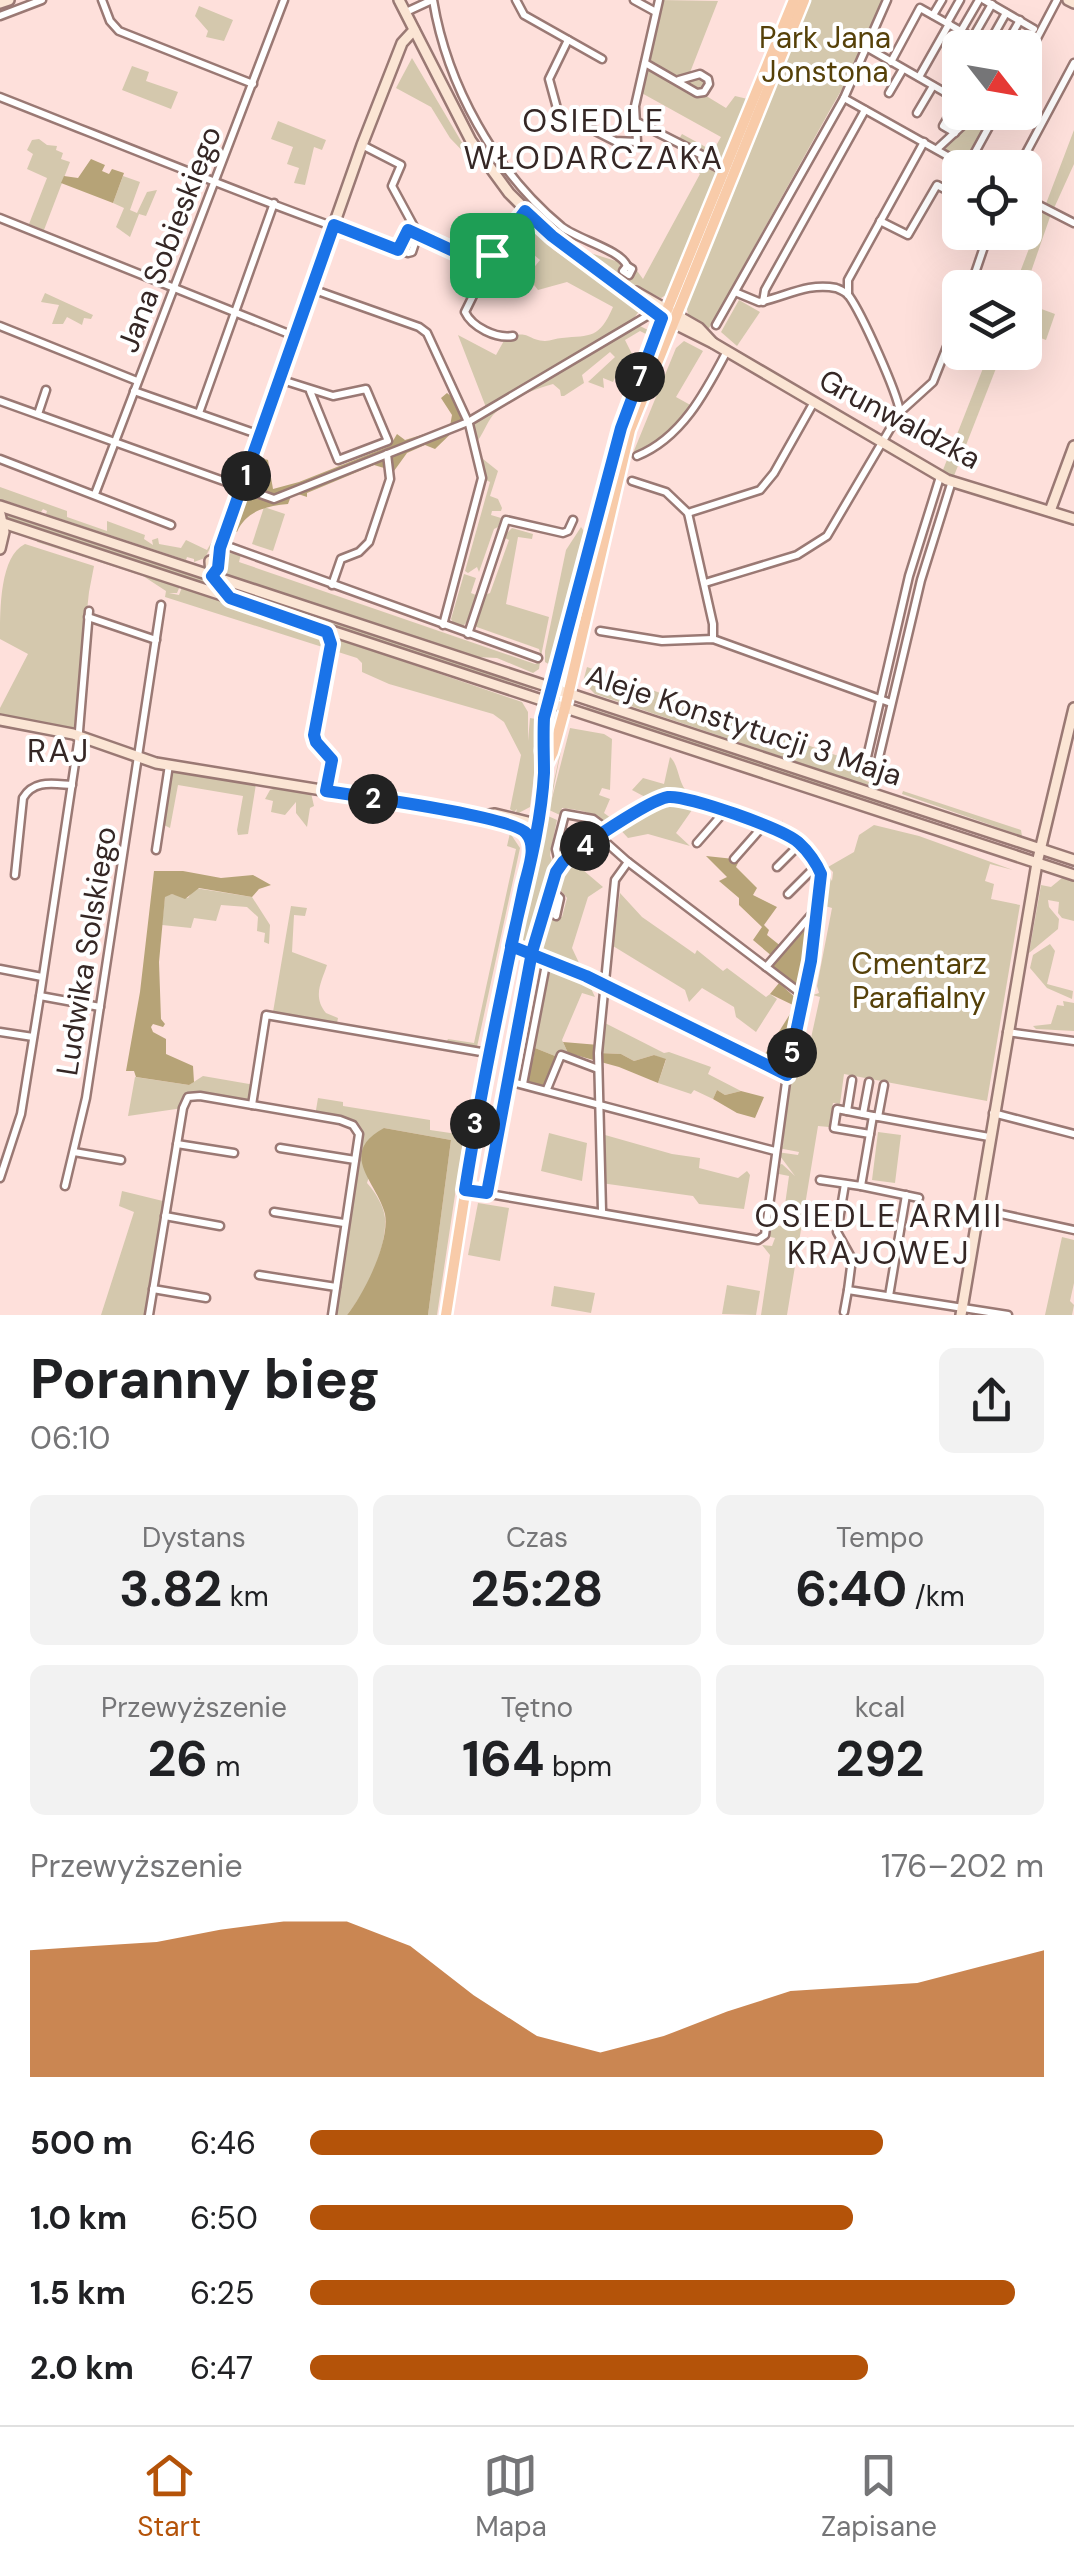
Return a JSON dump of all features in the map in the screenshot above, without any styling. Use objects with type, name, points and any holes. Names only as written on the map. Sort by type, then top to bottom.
[{"type":"main road","points":[[544,772],[541,751],[548,702],[621,428],[794,0]]},
{"type":"main road","points":[[446,1315],[487,1053],[533,847],[544,772],[565,708],[622,460],[639,406],[804,0]]},
{"type":"street","points":[[0,3],[8,0]]},
{"type":"street","points":[[0,16],[19,4],[42,0]]},
{"type":"street","points":[[102,0],[110,21],[120,31],[253,84]]},
{"type":"street","name":"Jana Sobieskiego","points":[[95,494],[284,0]]},
{"type":"street","name":"Grunwaldzka","points":[[399,0],[472,142],[525,211],[552,236],[676,320],[952,482],[1074,519]]},
{"type":"street","points":[[405,13],[432,0],[440,42],[454,76],[510,172],[565,229],[579,239],[621,255],[627,266]]},
{"type":"street","points":[[531,0],[518,3],[524,15],[602,59]]},
{"type":"street","points":[[634,0],[654,11]]},
{"type":"street","points":[[568,40],[549,79],[558,112],[615,142],[638,141],[635,106],[659,0]]},
{"type":"street","points":[[716,324],[844,98],[887,0]]},
{"type":"street","points":[[933,15],[942,0]]},
{"type":"street","points":[[918,77],[960,0]]},
{"type":"street","points":[[1041,30],[1057,0]]},
{"type":"street","points":[[987,1],[1034,28]]},
{"type":"street","points":[[963,30],[987,1]]},
{"type":"street","points":[[977,30],[987,1]]},
{"type":"street","points":[[891,62],[920,8],[960,30]]},
{"type":"street","points":[[998,30],[1006,13]]},
{"type":"street","points":[[1014,30],[1020,20]]},
{"type":"street","points":[[188,583],[213,568],[362,144],[406,36],[415,33]]},
{"type":"street","points":[[866,48],[942,90]]},
{"type":"street","points":[[403,49],[424,50]]},
{"type":"street","points":[[645,63],[679,80]]},
{"type":"street","points":[[1028,150],[1074,63]]},
{"type":"street","points":[[889,93],[903,69]]},
{"type":"street","points":[[918,113],[933,86]]},
{"type":"street","points":[[0,97],[215,182],[411,253],[418,234],[392,186],[401,165],[362,144]]},
{"type":"street","points":[[844,98],[942,152]]},
{"type":"street","points":[[763,302],[764,290],[866,110]]},
{"type":"street","points":[[635,121],[719,168]]},
{"type":"street","points":[[950,130],[954,132]]},
{"type":"street","points":[[937,149],[956,130]]},
{"type":"street","points":[[900,412],[848,295],[848,280],[924,142]]},
{"type":"street","points":[[880,221],[908,236],[938,185],[942,187]]},
{"type":"street","points":[[199,413],[274,203]]},
{"type":"street","points":[[1042,207],[1074,223]]},
{"type":"street","points":[[513,336],[502,337],[466,316],[466,308],[504,235],[525,211]]},
{"type":"street","points":[[0,218],[294,336]]},
{"type":"street","points":[[398,250],[406,231],[486,266]]},
{"type":"street","points":[[734,292],[763,302],[812,288],[833,287],[848,295]]},
{"type":"street","points":[[312,289],[426,333],[468,422],[482,478],[442,624]]},
{"type":"street","points":[[0,401],[274,500],[468,422],[646,316]]},
{"type":"street","points":[[0,326],[138,381]]},
{"type":"street","points":[[636,456],[668,436],[698,404],[727,351]]},
{"type":"street","points":[[705,583],[797,555],[822,541],[838,522],[900,412],[933,382],[942,359]]},
{"type":"street","points":[[279,379],[336,397],[366,388],[388,441],[338,460],[310,391]]},
{"type":"street","points":[[38,414],[46,390]]},
{"type":"street","points":[[134,391],[260,435]]},
{"type":"street","points":[[896,396],[911,400]]},
{"type":"street","points":[[688,512],[760,490],[784,458],[814,402]]},
{"type":"street","points":[[1050,511],[1074,446]]},
{"type":"street","points":[[332,585],[342,558],[359,552],[369,542],[390,479],[387,454]]},
{"type":"street","points":[[0,459],[171,525]]},
{"type":"street","points":[[867,757],[909,576],[940,475]]},
{"type":"street","points":[[632,481],[666,492],[688,512],[713,639]]},
{"type":"street","points":[[876,770],[920,580],[952,482]]},
{"type":"street","name":"Aleje Konstytucji 3 Maja","points":[[0,506],[188,568],[213,568],[232,582],[1074,860]]},
{"type":"street","points":[[26,514],[1,521],[2,545],[32,532]]},
{"type":"street","points":[[468,634],[506,520],[558,533],[568,530],[573,520]]},
{"type":"street","name":"Aleje Konstytucji 3 Maja","points":[[1,521],[1074,875]]},
{"type":"street","points":[[221,546],[538,658]]},
{"type":"street","points":[[213,568],[230,598]]},
{"type":"street","name":"Ludwika Solskiego","points":[[65,1186],[100,1008],[161,606]]},
{"type":"street","points":[[0,1178],[20,1114],[40,996],[79,736],[88,614],[156,640]]},
{"type":"street","points":[[325,628],[331,644],[314,735],[332,760],[326,791]]},
{"type":"street","points":[[600,631],[662,641],[713,639],[891,703]]},
{"type":"street","points":[[331,644],[344,635]]},
{"type":"street","points":[[962,1311],[1037,863],[1069,754],[1074,708]]},
{"type":"street","points":[[0,720],[79,736],[170,765],[536,824]]},
{"type":"street","points":[[156,850],[170,765]]},
{"type":"street","points":[[15,875],[28,790],[42,784],[72,785]]},
{"type":"street","points":[[465,1190],[758,1240],[764,1235],[821,874],[800,844],[764,825],[670,797],[651,803],[560,866],[532,952],[487,1193]]},
{"type":"street","points":[[518,822],[540,800]]},
{"type":"street","points":[[697,843],[725,811]]},
{"type":"street","points":[[560,866],[556,854],[565,814],[592,820],[609,831]]},
{"type":"street","points":[[518,822],[533,847]]},
{"type":"street","points":[[734,860],[764,825]]},
{"type":"street","points":[[600,837],[803,995]]},
{"type":"street","points":[[777,867],[800,844]]},
{"type":"street","points":[[602,1211],[597,1102],[604,986],[615,880],[628,862]]},
{"type":"street","points":[[788,894],[817,866]]},
{"type":"street","points":[[551,889],[560,898],[556,916]]},
{"type":"street","points":[[766,967],[818,906]]},
{"type":"street","points":[[511,946],[567,968],[787,1075]]},
{"type":"street","points":[[523,1084],[547,959]]},
{"type":"street","points":[[0,969],[42,977]]},
{"type":"street","points":[[40,996],[100,1008]]},
{"type":"street","points":[[252,1105],[266,1015],[487,1053]]},
{"type":"street","points":[[1007,1032],[1074,1041]]},
{"type":"street","points":[[0,1035],[32,1037]]},
{"type":"street","points":[[547,1090],[560,1056],[598,1068]]},
{"type":"street","points":[[847,1111],[852,1080]]},
{"type":"street","points":[[508,1081],[775,1151]]},
{"type":"street","points":[[863,1114],[869,1082]]},
{"type":"street","points":[[862,1186],[870,1134],[884,1085]]},
{"type":"street","points":[[149,1315],[177,1144],[188,1097],[200,1096],[353,1125],[358,1134],[332,1315]]},
{"type":"street","points":[[870,1134],[834,1128],[836,1109],[989,1137]]},
{"type":"street","points":[[993,1113],[1074,1134]]},
{"type":"street","points":[[177,1144],[234,1153]]},
{"type":"street","points":[[280,1148],[355,1160]]},
{"type":"street","points":[[74,1152],[122,1160]]},
{"type":"street","points":[[820,1180],[919,1198]]},
{"type":"street","points":[[844,1312],[852,1259],[833,1235],[845,1184]]},
{"type":"street","points":[[889,1296],[906,1195]]},
{"type":"street","points":[[978,1209],[1074,1230]]},
{"type":"street","points":[[274,1212],[344,1224]]},
{"type":"street","points":[[165,1216],[220,1226]]},
{"type":"street","points":[[259,1275],[336,1286]]},
{"type":"street","points":[[153,1288],[206,1298]]},
{"type":"street","points":[[848,1290],[962,1311],[1008,1315]]},
{"type":"green space","points":[[659,0],[718,1],[689,75],[708,79],[703,94],[726,108],[735,96],[752,100],[666,295],[661,298],[613,275],[585,255],[587,252],[619,262],[626,277],[635,268],[643,279],[700,174],[695,170],[703,152],[679,139],[682,134],[713,151],[721,137],[638,91]]},
{"type":"green space","name":"Park Jana Jonstona","points":[[808,0],[887,0],[849,86],[845,84],[708,330],[688,315],[686,303]]},
{"type":"green space","points":[[199,6],[233,20],[224,41],[206,37],[208,31],[195,16]]},
{"type":"green space","points":[[412,58],[474,163],[450,138],[431,107],[396,88]]},
{"type":"green space","points":[[132,66],[149,72],[146,81],[178,92],[171,109],[122,90]]},
{"type":"green space","points":[[278,121],[326,140],[322,150],[314,147],[305,185],[294,183],[299,168],[287,164],[293,147],[271,139]]},
{"type":"green space","points":[[959,130],[987,130],[975,150],[938,149]]},
{"type":"green space","points":[[1074,130],[1074,164],[1042,240],[1042,214]]},
{"type":"green space","points":[[32,140],[57,146],[56,150],[63,153],[61,159],[70,162],[44,230],[29,224],[47,178],[27,169],[33,154],[27,150]]},
{"type":"green space","points":[[123,176],[140,182],[130,210],[137,213],[147,192],[157,190],[146,216],[139,214],[130,237],[116,227],[124,208],[113,203]]},
{"type":"green space","points":[[525,223],[554,250],[640,310],[634,323],[648,330],[625,340],[632,354],[624,377],[617,374],[613,382],[603,378],[604,388],[588,382],[615,357],[610,352],[582,375],[584,383],[564,396],[553,384],[506,405],[493,415],[475,444],[468,422],[487,410],[458,335],[496,355],[506,337],[514,335],[545,341],[593,333],[603,325],[613,307],[567,282],[538,290],[527,276],[540,260],[521,244],[505,261],[500,258]]},
{"type":"green space","points":[[1028,250],[1039,250],[1032,270],[1021,270]]},
{"type":"green space","points":[[45,293],[93,315],[91,319],[84,318],[82,325],[67,317],[63,324],[52,324],[59,305],[41,302]]},
{"type":"green space","points":[[739,300],[760,312],[737,346],[721,332]]},
{"type":"green space","points":[[1042,309],[1055,314],[1046,340],[1042,338]]},
{"type":"green space","points":[[684,341],[703,351],[676,397],[694,407],[666,437],[631,458],[676,348]]},
{"type":"green space","points":[[982,370],[995,370],[952,481],[941,475]]},
{"type":"green space","points":[[478,455],[498,471],[490,496],[498,499],[502,508],[492,511],[491,515],[501,518],[479,572],[477,567],[468,573],[465,571],[490,482],[482,478]]},
{"type":"green space","points":[[0,487],[67,511],[67,517],[107,531],[107,521],[145,535],[144,539],[153,545],[152,540],[158,538],[159,544],[181,548],[186,540],[207,550],[221,526],[205,558],[194,562],[46,514],[43,509],[41,512],[0,499]]},
{"type":"green space","points":[[264,507],[285,514],[273,551],[252,544]]},
{"type":"green space","points":[[0,509],[533,686],[532,689],[231,595],[0,516]]},
{"type":"green space","points":[[581,527],[588,537],[552,666],[545,662],[545,651],[566,550]]},
{"type":"green space","points":[[512,528],[533,534],[532,539],[518,537],[506,604],[549,617],[541,656],[539,649],[471,625],[479,597],[490,593],[509,540],[503,537]]},
{"type":"green space","points":[[37,540],[180,586],[177,593],[169,593],[179,595],[182,587],[323,635],[333,644],[341,640],[522,702],[528,712],[528,741],[530,718],[541,720],[530,807],[515,815],[517,809],[510,809],[521,755],[504,722],[493,714],[389,684],[362,672],[362,663],[357,658],[165,597],[166,591],[143,576]]},
{"type":"green space","points":[[25,544],[94,566],[74,730],[0,717],[0,708],[28,654],[0,639],[6,571],[17,550]]},
{"type":"green space","points":[[229,553],[241,554],[239,562],[535,664],[540,662],[539,669],[533,673],[497,658],[477,657],[229,576],[222,567]]},
{"type":"green space","points":[[464,574],[476,578],[471,593],[476,595],[468,621],[462,627],[451,619]]},
{"type":"green space","points":[[587,667],[861,764],[867,757],[862,779],[880,787],[595,694],[583,682]]},
{"type":"green space","points":[[587,707],[1019,846],[586,710]]},
{"type":"green space","points":[[566,726],[550,806],[570,728],[604,734],[612,739],[610,790],[602,788],[599,795],[610,799],[604,813],[615,821],[608,825],[581,811],[562,808],[560,815],[549,810],[548,816],[557,820],[550,855],[554,867],[526,944],[519,941]]},
{"type":"green space","points":[[670,757],[688,793],[675,788],[660,790],[647,798],[632,790],[643,778],[664,784]]},
{"type":"green space","points":[[172,773],[256,784],[248,834],[238,835],[237,830],[243,796],[178,785],[170,828],[164,825]]},
{"type":"green space","points":[[270,790],[311,793],[314,806],[310,808],[307,827],[296,813],[296,802],[285,815],[271,812],[273,801],[265,799]]},
{"type":"green space","points":[[903,791],[1021,830],[1022,836],[902,794]]},
{"type":"green space","points":[[662,799],[685,802],[688,810],[692,810],[676,833],[690,846],[648,834],[628,838],[617,826]]},
{"type":"green space","points":[[716,803],[781,825],[783,819],[781,827]]},
{"type":"green space","name":"Cmentarz Parafialny","points":[[874,825],[919,836],[1013,870],[990,864],[985,881],[994,884],[991,899],[1020,905],[987,1101],[844,1074],[840,1104],[833,1103],[829,1127],[818,1126],[787,1315],[761,1315],[770,1255],[762,1245],[772,1246],[775,1238],[766,1236],[766,1225],[782,1226],[789,1176],[779,1174],[780,1168],[776,1166],[782,1164],[795,1176],[777,1152],[799,1152],[778,1148],[783,1146],[787,1075],[760,1062],[765,1054],[804,1070],[820,997],[813,995],[819,993],[817,986],[832,908],[825,906],[821,916],[826,870],[832,881],[833,872],[828,867],[854,852],[859,835]]},
{"type":"green space","points":[[510,833],[520,848],[477,1047],[446,1043],[448,1039],[474,1043],[516,849],[507,846]]},
{"type":"green space","points":[[596,844],[601,846],[583,870],[603,887],[588,897],[572,948],[595,997],[582,993],[562,1040],[568,1053],[560,1050],[555,1056],[535,1048],[537,1034],[531,1033],[547,960],[532,952],[544,913],[562,917],[567,898],[558,887],[564,873]]},
{"type":"green space","points":[[1062,878],[1074,880],[1074,921],[1058,913],[1059,902],[1048,900],[1059,919],[1058,929],[1029,953],[1041,885],[1051,887]]},
{"type":"green space","points":[[195,888],[252,897],[270,925],[269,944],[264,942],[265,933],[257,931],[258,917],[247,907],[221,905],[216,921],[194,918],[191,928],[162,925],[165,896],[188,898]]},
{"type":"green space","points":[[620,893],[642,917],[695,954],[697,950],[723,971],[727,968],[766,997],[770,994],[777,999],[756,1032],[736,1017],[734,1007],[702,988],[689,1002],[685,990],[613,946]]},
{"type":"green space","points":[[291,906],[307,908],[305,916],[294,915],[292,952],[327,965],[319,989],[320,1001],[326,1013],[338,1018],[337,1023],[273,1012]]},
{"type":"green space","points":[[1050,944],[1055,951],[1047,984],[1073,991],[1072,999],[1047,988],[1030,968],[1033,955]]},
{"type":"green space","points":[[1063,1001],[1074,1003],[1074,1031],[1033,1026],[1051,1024],[1057,1005],[1064,1006]]},
{"type":"green space","points":[[601,1021],[664,1053],[711,1067],[708,1074],[741,1091],[725,1095],[717,1090],[713,1099],[694,1090],[691,1094],[658,1083],[666,1060],[654,1055],[634,1061],[621,1054],[598,1053]]},
{"type":"green space","points":[[203,1076],[255,1085],[252,1105],[192,1096],[183,1108],[128,1116],[135,1077],[189,1085]]},
{"type":"green space","points":[[318,1098],[343,1102],[343,1106],[430,1120],[430,1130],[464,1135],[437,1315],[428,1315],[451,1140],[384,1128],[367,1183],[384,1213],[383,1243],[374,1270],[354,1306],[347,1315],[332,1315],[359,1134],[353,1125],[315,1116]]},
{"type":"green space","points":[[878,1132],[901,1135],[895,1183],[872,1180]]},
{"type":"green space","points":[[549,1133],[587,1143],[582,1181],[541,1171]]},
{"type":"green space","points":[[598,1133],[700,1158],[699,1168],[738,1178],[747,1171],[750,1175],[744,1209],[699,1204],[693,1196],[601,1183]]},
{"type":"green space","points":[[122,1191],[167,1202],[149,1315],[101,1315],[134,1212],[119,1206]]},
{"type":"green space","points":[[478,1203],[509,1208],[500,1261],[468,1255]]},
{"type":"green space","points":[[1062,1237],[1074,1240],[1072,1315],[1045,1315]]},
{"type":"green space","points":[[727,1285],[760,1291],[756,1315],[722,1314]]},
{"type":"green space","points":[[554,1286],[595,1293],[591,1313],[551,1306]]},
{"type":"shaded area","points":[[91,159],[105,165],[102,171],[109,174],[112,169],[124,173],[113,203],[61,183],[64,176],[78,178]]},
{"type":"shaded area","points":[[447,393],[464,421],[435,449],[425,445],[407,453],[394,471],[374,465],[307,493],[307,497],[291,496],[288,504],[258,511],[237,532],[233,530],[262,458],[268,460],[273,489],[299,482],[390,446],[397,434],[405,440],[450,426],[452,415],[441,398]]},
{"type":"shaded area","points":[[706,856],[734,859],[736,867],[757,888],[753,895],[777,907],[764,925],[769,930],[767,935],[782,947],[819,907],[789,1067],[765,1054],[795,1006],[770,994],[779,983],[798,1000],[802,994],[766,967],[773,957],[753,940],[762,927],[739,905],[739,898],[719,881],[727,877]]},
{"type":"shaded area","points":[[154,871],[183,871],[221,878],[253,875],[271,885],[259,889],[252,897],[199,888],[185,899],[172,894],[165,897],[159,962],[161,1019],[165,1024],[151,1027],[166,1039],[166,1054],[193,1066],[194,1082],[189,1085],[136,1077],[134,1071],[126,1071]]},
{"type":"shaded area","points":[[563,1042],[599,1045],[599,1053],[621,1054],[634,1061],[654,1055],[666,1059],[658,1083],[568,1053]]},
{"type":"shaded area","points":[[535,1048],[555,1056],[560,1050],[546,1086],[510,1079],[513,1071],[525,1071]]},
{"type":"shaded area","points":[[717,1090],[725,1095],[741,1091],[764,1097],[755,1118],[713,1099]]},
{"type":"shaded area","points":[[384,1128],[451,1140],[428,1315],[347,1315],[368,1281],[384,1239],[385,1214],[361,1158],[370,1138]]},
{"type":"district","name":"OSIEDLE WŁODARCZAKA","points":[[594,140]]},
{"type":"district","name":"RAJ","points":[[59,751]]},
{"type":"district","name":"OSIEDLE ARMII KRAJOWEJ","points":[[879,1234]]},
{"type":"route","points":[[492,255],[486,266],[408,230],[398,250],[334,225],[220,548],[218,568],[212,576],[230,598],[325,628],[331,644],[314,735],[332,760],[326,791],[481,816],[524,830],[533,847],[487,1053],[465,1190],[487,1193],[532,952],[556,872],[563,862],[651,803],[670,797],[725,811],[786,834],[798,841],[821,874],[811,961],[787,1075],[586,976],[532,952],[518,946],[511,946],[533,847],[544,772],[544,718],[621,428],[662,318],[575,254],[525,211],[492,255]]}]
